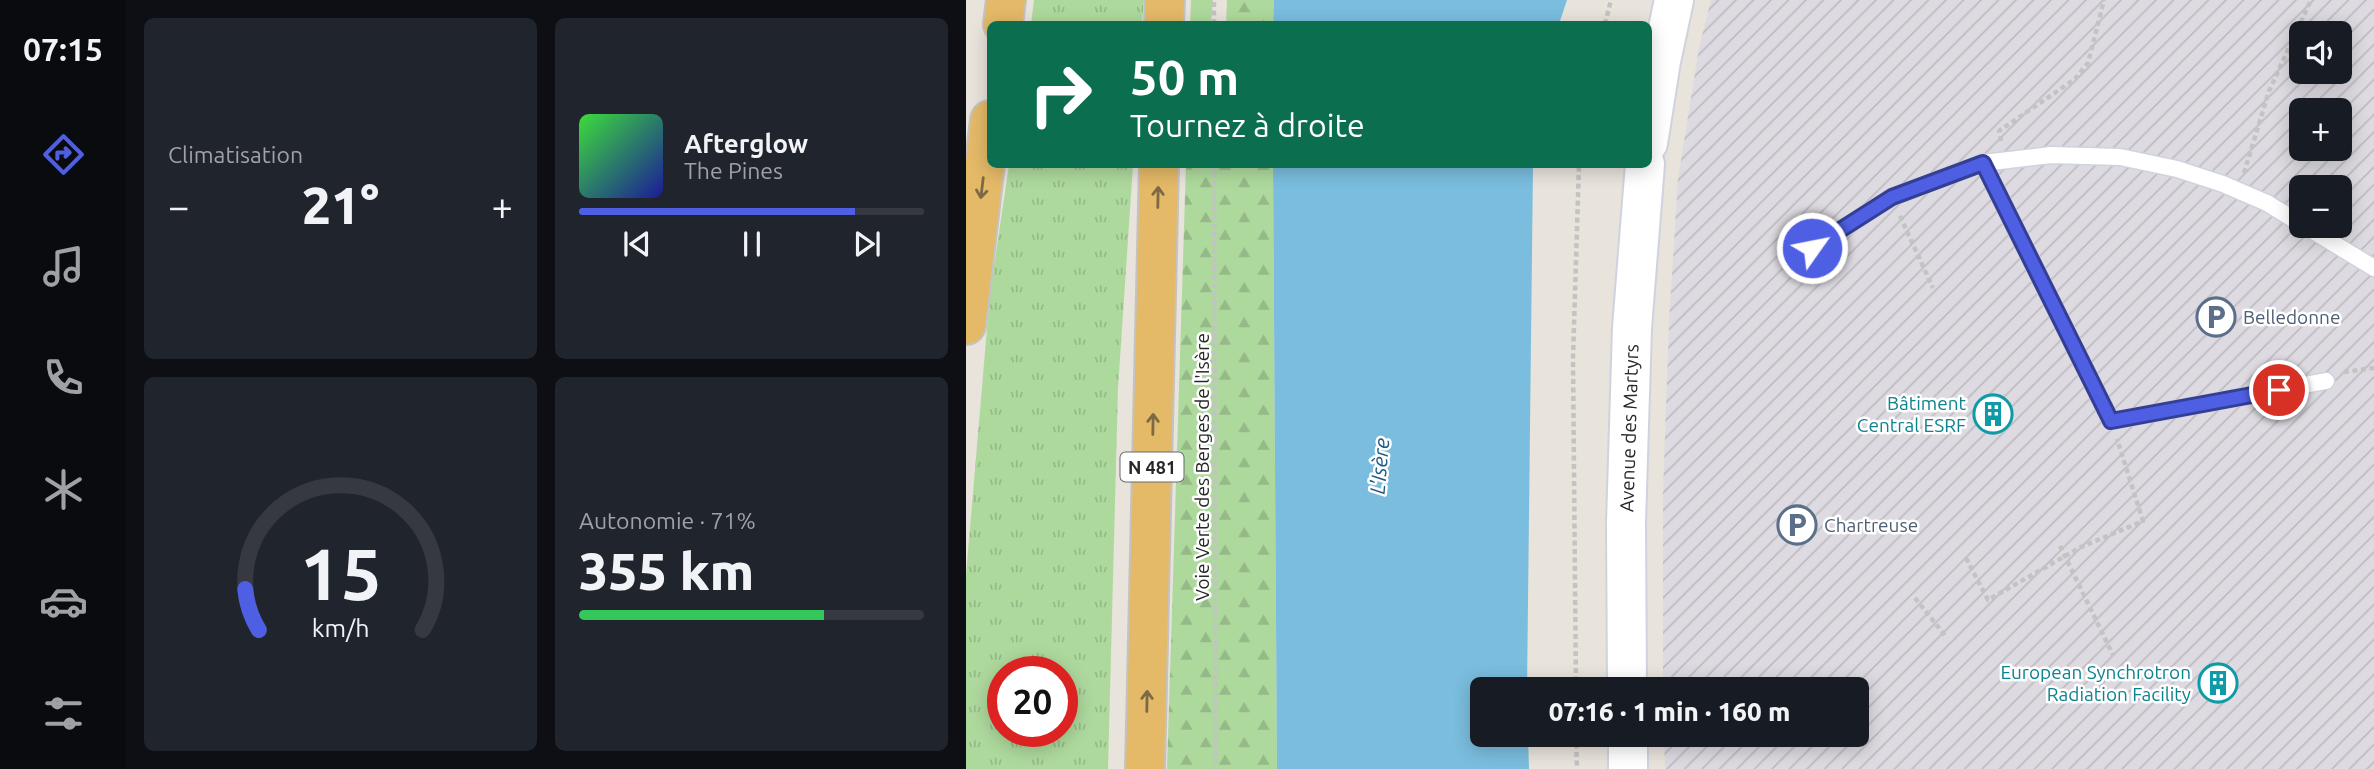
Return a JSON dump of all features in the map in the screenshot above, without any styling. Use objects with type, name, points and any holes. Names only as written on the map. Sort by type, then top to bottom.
[{"type":"highway","points":[[1003,21],[1006,0]]},
{"type":"highway","points":[[1164,21],[1165,0]]},
{"type":"highway","points":[[966,325],[987,146]]},
{"type":"highway","name":"N 481","points":[[1145,769],[1159,168]]},
{"type":"main road","points":[[1652,118],[1674,0]]},
{"type":"main road","name":"Avenue des Martyrs","points":[[1627,677],[1626,523],[1632,328],[1645,168]]},
{"type":"main road","points":[[1628,747],[1628,769]]},
{"type":"lane","points":[[1812,248],[1892,197],[1983,163],[2051,155],[2120,157],[2177,169],[2239,191],[2289,216]]},
{"type":"lane","points":[[1983,163],[2111,421],[2332,377]]},
{"type":"lane","points":[[2324,238],[2374,268]]},
{"type":"path","points":[[1213,21],[1214,0]]},
{"type":"path","points":[[1606,21],[1611,0]]},
{"type":"path","points":[[2005,160],[1999,131],[2075,79],[2088,63],[2104,0]]},
{"type":"path","points":[[2239,191],[2269,91],[2311,0]]},
{"type":"path","name":"Voie Verte des Berges de l'Isère","points":[[1214,168],[1216,769]]},
{"type":"path","points":[[1576,677],[1573,358],[1579,168]]},
{"type":"path","points":[[1892,197],[1933,288]]},
{"type":"path","points":[[2332,377],[2374,368]]},
{"type":"path","points":[[1966,558],[1988,600],[2081,548],[2143,521],[2111,421]]},
{"type":"path","points":[[2060,546],[2113,655]]},
{"type":"path","points":[[1914,598],[1947,638]]},
{"type":"path","points":[[1576,747],[1577,769]]},
{"type":"shaded area","points":[[1711,0],[2374,0],[2374,769],[1665,769],[1664,747],[1869,747],[1869,677],[1663,677],[1663,493],[1669,322],[1678,179],[1699,48]]},
{"type":"green space","points":[[1034,0],[1144,0],[1142,21],[1031,21]]},
{"type":"green space","points":[[1191,0],[1213,0],[1211,21],[1190,21]]},
{"type":"green space","points":[[1227,0],[1274,0],[1273,21],[1226,21]]},
{"type":"green space","points":[[1009,168],[1133,168],[1118,388],[1108,769],[966,769],[966,575],[990,293]]},
{"type":"green space","points":[[1186,168],[1273,168],[1277,769],[1167,769]]},
{"type":"water","points":[[1274,0],[1567,0],[1560,21],[1273,21]]},
{"type":"water","name":"L'Isère","points":[[1273,168],[1533,168],[1527,677],[1470,677],[1470,747],[1528,747],[1529,769],[1277,769]]},
{"type":"place","name":"Belledonne","points":[[2216,317]]},
{"type":"place","name":"Bâtiment Central ESRF","points":[[1993,414]]},
{"type":"place","name":"Chartreuse","points":[[1797,525]]},
{"type":"place","name":"European Synchrotron Radiation Facility","points":[[2218,683]]},
{"type":"route","points":[[1812,248],[1892,197],[1983,163],[2111,421],[2279,390]]}]
